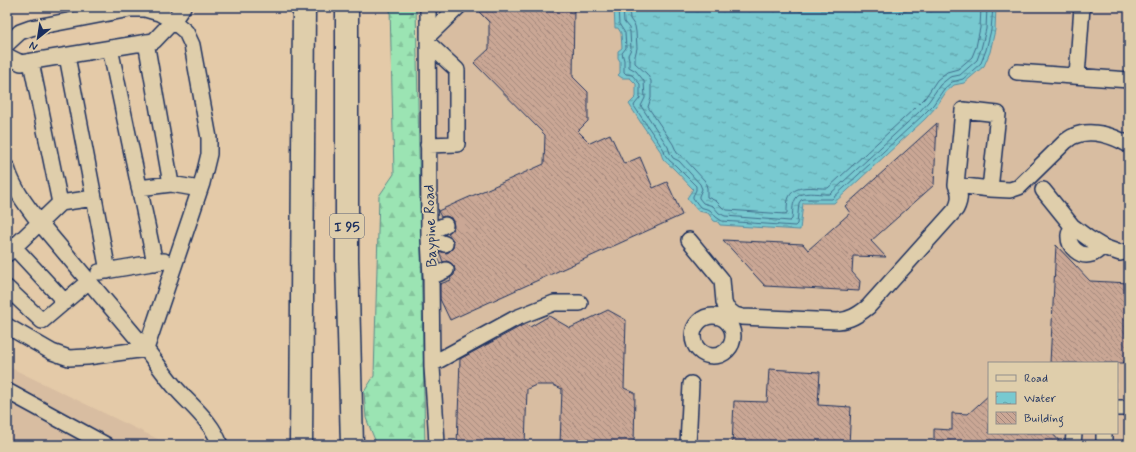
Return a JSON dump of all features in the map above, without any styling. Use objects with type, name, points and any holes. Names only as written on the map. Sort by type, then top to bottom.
[{"type":"highway","points":[[301,445],[304,7]]},
{"type":"highway","name":"I 95","points":[[347,7],[347,258],[352,445]]},
{"type":"street","points":[[7,56],[21,63],[31,62],[154,41],[173,21],[183,7]]},
{"type":"street","name":"Baypine Road","points":[[428,7],[429,235],[439,262],[432,364],[437,445]]},
{"type":"street","points":[[428,145],[456,144],[457,70],[428,39],[458,7]]},
{"type":"street","points":[[1077,76],[1082,7]]},
{"type":"street","points":[[7,44],[20,32],[31,28],[130,9],[145,9],[159,13],[173,21],[186,32],[192,45],[209,138],[209,154],[200,189],[146,348]]},
{"type":"street","points":[[146,42],[171,184]]},
{"type":"street","points":[[110,48],[155,263]]},
{"type":"street","points":[[66,56],[108,271]]},
{"type":"street","points":[[31,62],[60,203]]},
{"type":"street","points":[[1017,72],[1129,80]]},
{"type":"street","points":[[689,240],[722,280],[727,315],[838,321],[847,320],[854,318],[868,308],[956,209],[960,198],[959,191],[956,186],[963,110],[998,114],[990,189]]},
{"type":"street","points":[[956,186],[1010,190],[1019,187],[1066,141],[1074,136],[1090,133],[1099,134],[1111,136],[1129,145]]},
{"type":"street","points":[[7,168],[8,173],[24,203],[146,348],[175,387],[201,414],[212,428],[220,445]]},
{"type":"street","points":[[139,188],[171,184],[200,189]]},
{"type":"street","points":[[1043,190],[1072,226],[1088,238],[1103,247],[1120,253],[1129,251]]},
{"type":"street","points":[[65,302],[10,250],[60,203],[94,198]]},
{"type":"street","points":[[439,262],[429,235],[445,225]]},
{"type":"street","points":[[7,288],[42,321],[65,302],[86,278],[108,271],[176,259]]},
{"type":"street","points":[[432,364],[516,318],[554,303],[580,303]]},
{"type":"street","points":[[7,326],[52,352],[69,358],[87,357],[146,348]]},
{"type":"street","points":[[688,445],[691,384]]},
{"type":"street","points":[[7,391],[106,445]]},
{"type":"street","points":[[1118,408],[1129,408]]},
{"type":"street","points":[[1073,445],[1074,434]]},
{"type":"street","points":[[1104,434],[1104,445]]},
{"type":"shaded area","points":[[436,7],[614,7],[615,28],[618,28],[621,33],[622,48],[618,58],[620,61],[620,73],[622,78],[630,78],[636,84],[636,97],[629,104],[661,152],[667,165],[673,168],[693,189],[687,197],[708,213],[714,221],[800,230],[803,203],[834,203],[925,119],[936,107],[946,92],[954,85],[964,83],[984,66],[990,51],[995,30],[996,7],[1129,7],[1129,445],[441,445],[440,348],[433,286]]},
{"type":"shaded area","points":[[7,366],[170,445],[7,445]]},
{"type":"green space","points":[[390,7],[416,7],[425,445],[377,445],[366,418],[364,392],[374,376],[379,196],[394,174]]},
{"type":"water","points":[[614,7],[996,7],[995,30],[990,52],[984,66],[964,83],[954,85],[946,92],[936,107],[925,119],[834,203],[803,203],[800,230],[720,225],[718,222],[714,221],[708,213],[698,211],[687,198],[693,189],[664,160],[661,152],[629,104],[636,97],[636,84],[630,78],[622,78],[618,75],[620,73],[620,61],[618,58],[618,51],[622,48],[621,33],[618,28],[615,28]]},
{"type":"building","points":[[474,7],[574,7],[573,77],[588,92],[588,121],[578,131],[590,143],[610,134],[624,164],[640,157],[653,188],[667,182],[682,215],[450,320],[440,299],[440,284],[451,280],[450,278],[454,275],[455,270],[451,263],[447,261],[443,262],[439,251],[447,253],[453,248],[454,242],[448,233],[454,226],[451,218],[446,216],[441,217],[438,211],[544,164],[545,135],[474,63],[489,49],[489,22]]},
{"type":"building","points":[[937,123],[934,185],[871,241],[886,257],[853,256],[852,272],[860,281],[859,291],[765,286],[723,240],[803,244],[808,250],[850,213],[845,206]]},
{"type":"building","points":[[1056,245],[1090,281],[1129,283],[1129,358],[1123,363],[1050,362]]},
{"type":"building","points":[[608,310],[626,320],[624,388],[635,393],[634,445],[560,445],[562,389],[553,385],[536,385],[527,389],[525,445],[457,445],[460,359],[525,324],[530,327],[549,316],[570,328]]},
{"type":"building","points":[[769,369],[820,372],[818,405],[851,407],[849,445],[732,445],[734,401],[767,402]]},
{"type":"building","points":[[988,396],[988,434],[1053,434],[1063,445],[934,445],[934,429],[952,430],[952,413],[968,414]]}]
